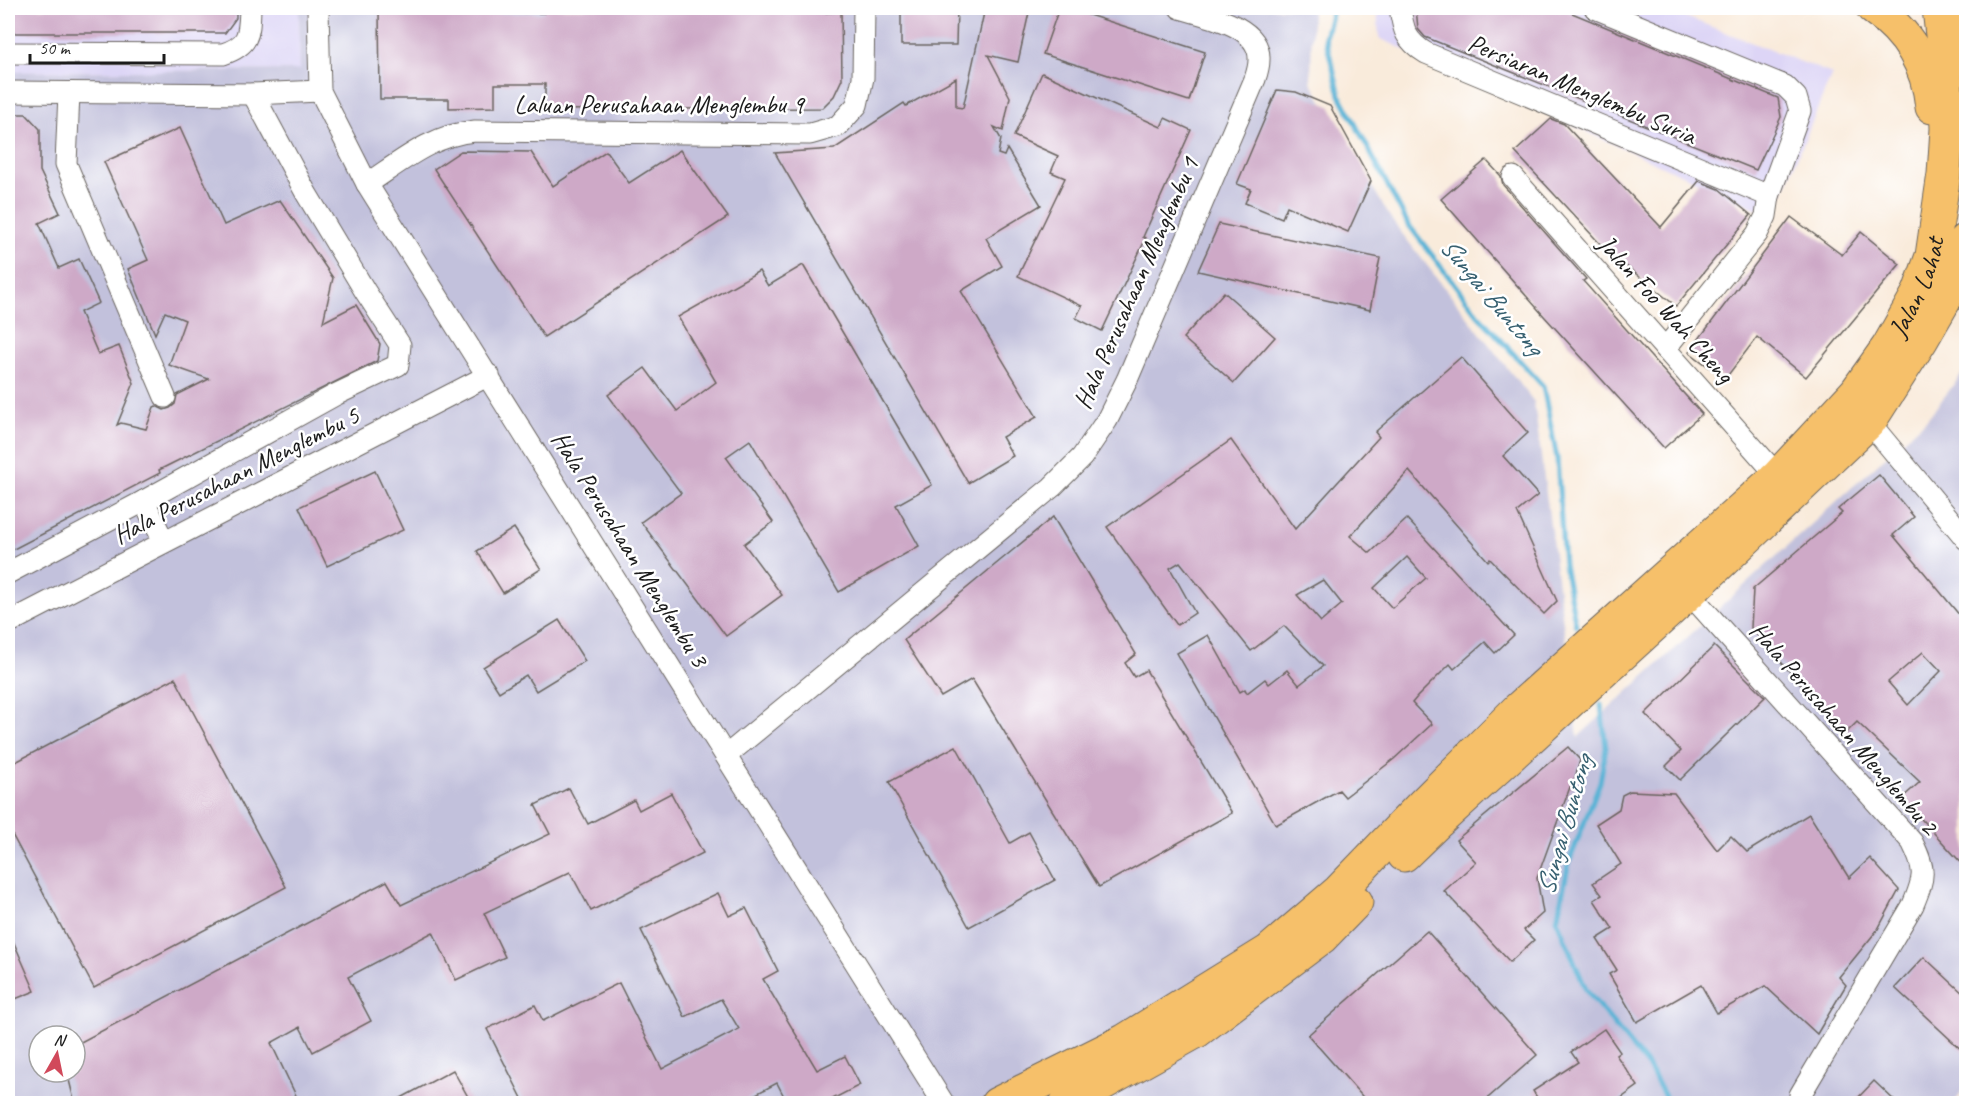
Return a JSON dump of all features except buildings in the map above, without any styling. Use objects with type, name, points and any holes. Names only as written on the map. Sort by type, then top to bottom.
[{"type":"main road","points":[[1873,8],[1884,15],[1909,41],[1926,73],[1931,97],[1936,149],[1944,174]]},
{"type":"main road","name":"Jalan Lahat","points":[[998,1104],[1124,1041],[1269,951],[1339,891],[1519,708],[1778,476],[1856,392],[1888,347],[1919,292],[1932,256],[1944,174],[1948,104],[1939,8]]},
{"type":"main road","points":[[1958,8],[1966,38]]},
{"type":"main road","points":[[1066,1104],[1197,1030],[1322,937],[1438,822],[1689,593],[1869,422],[1944,301],[1961,261],[1966,240]]},
{"type":"street","points":[[8,53],[223,54],[237,49],[246,39],[250,27],[250,8]]},
{"type":"street","name":"Hala Perusahaan Menglembu 3","points":[[318,8],[320,91],[368,183],[944,1104]]},
{"type":"street","name":"Laluan Perusahaan Menglembu 9","points":[[368,183],[426,144],[458,132],[810,134],[838,126],[857,105],[863,78],[864,8]]},
{"type":"street","name":"Hala Perusahaan Menglembu 1","points":[[727,754],[1052,488],[1082,457],[1107,420],[1127,380],[1255,79],[1259,58],[1254,40],[1238,26],[1180,8]]},
{"type":"street","name":"Persiaran Menglembu Suria","points":[[1400,8],[1406,34],[1414,46],[1426,53],[1768,196]]},
{"type":"street","points":[[1595,8],[1785,86],[1796,97],[1800,111],[1768,196],[1766,216],[1757,234],[1665,349]]},
{"type":"street","points":[[8,92],[253,94],[320,91]]},
{"type":"street","points":[[69,93],[66,164],[165,396]]},
{"type":"street","points":[[8,573],[335,395],[398,365],[400,345],[364,291],[306,193],[253,94]]},
{"type":"street","name":"Jalan Foo Wah Cheng","points":[[1513,177],[1778,476]]},
{"type":"street","name":"Hala Perusahaan Menglembu 5","points":[[8,623],[489,375]]},
{"type":"street","points":[[1869,422],[1966,539]]},
{"type":"street","points":[[144,501],[164,542]]},
{"type":"street","name":"Hala Perusahaan Menglembu 2","points":[[1689,593],[1912,842],[1922,862],[1923,881],[1913,905],[1800,1095]]},
{"type":"shaded area","points":[[8,8],[299,8],[300,70],[8,72]]},
{"type":"shaded area","points":[[299,8],[1312,8],[1311,82],[1393,222],[1534,402],[1578,737],[1927,419],[1966,369],[1966,1084],[1954,1104],[8,1103],[8,72],[300,70]]},
{"type":"shaded area","points":[[1377,8],[1663,8],[1832,74],[1773,216],[1379,38]]},
{"type":"waterway","name":"Sungai Buntong","points":[[1333,8],[1325,37],[1340,95],[1408,224],[1479,316],[1543,386],[1557,458],[1564,565],[1576,626]]},
{"type":"waterway","name":"Sungai Buntong","points":[[1601,705],[1606,748],[1600,782],[1569,862],[1557,920],[1586,990],[1650,1069],[1669,1104]]}]
